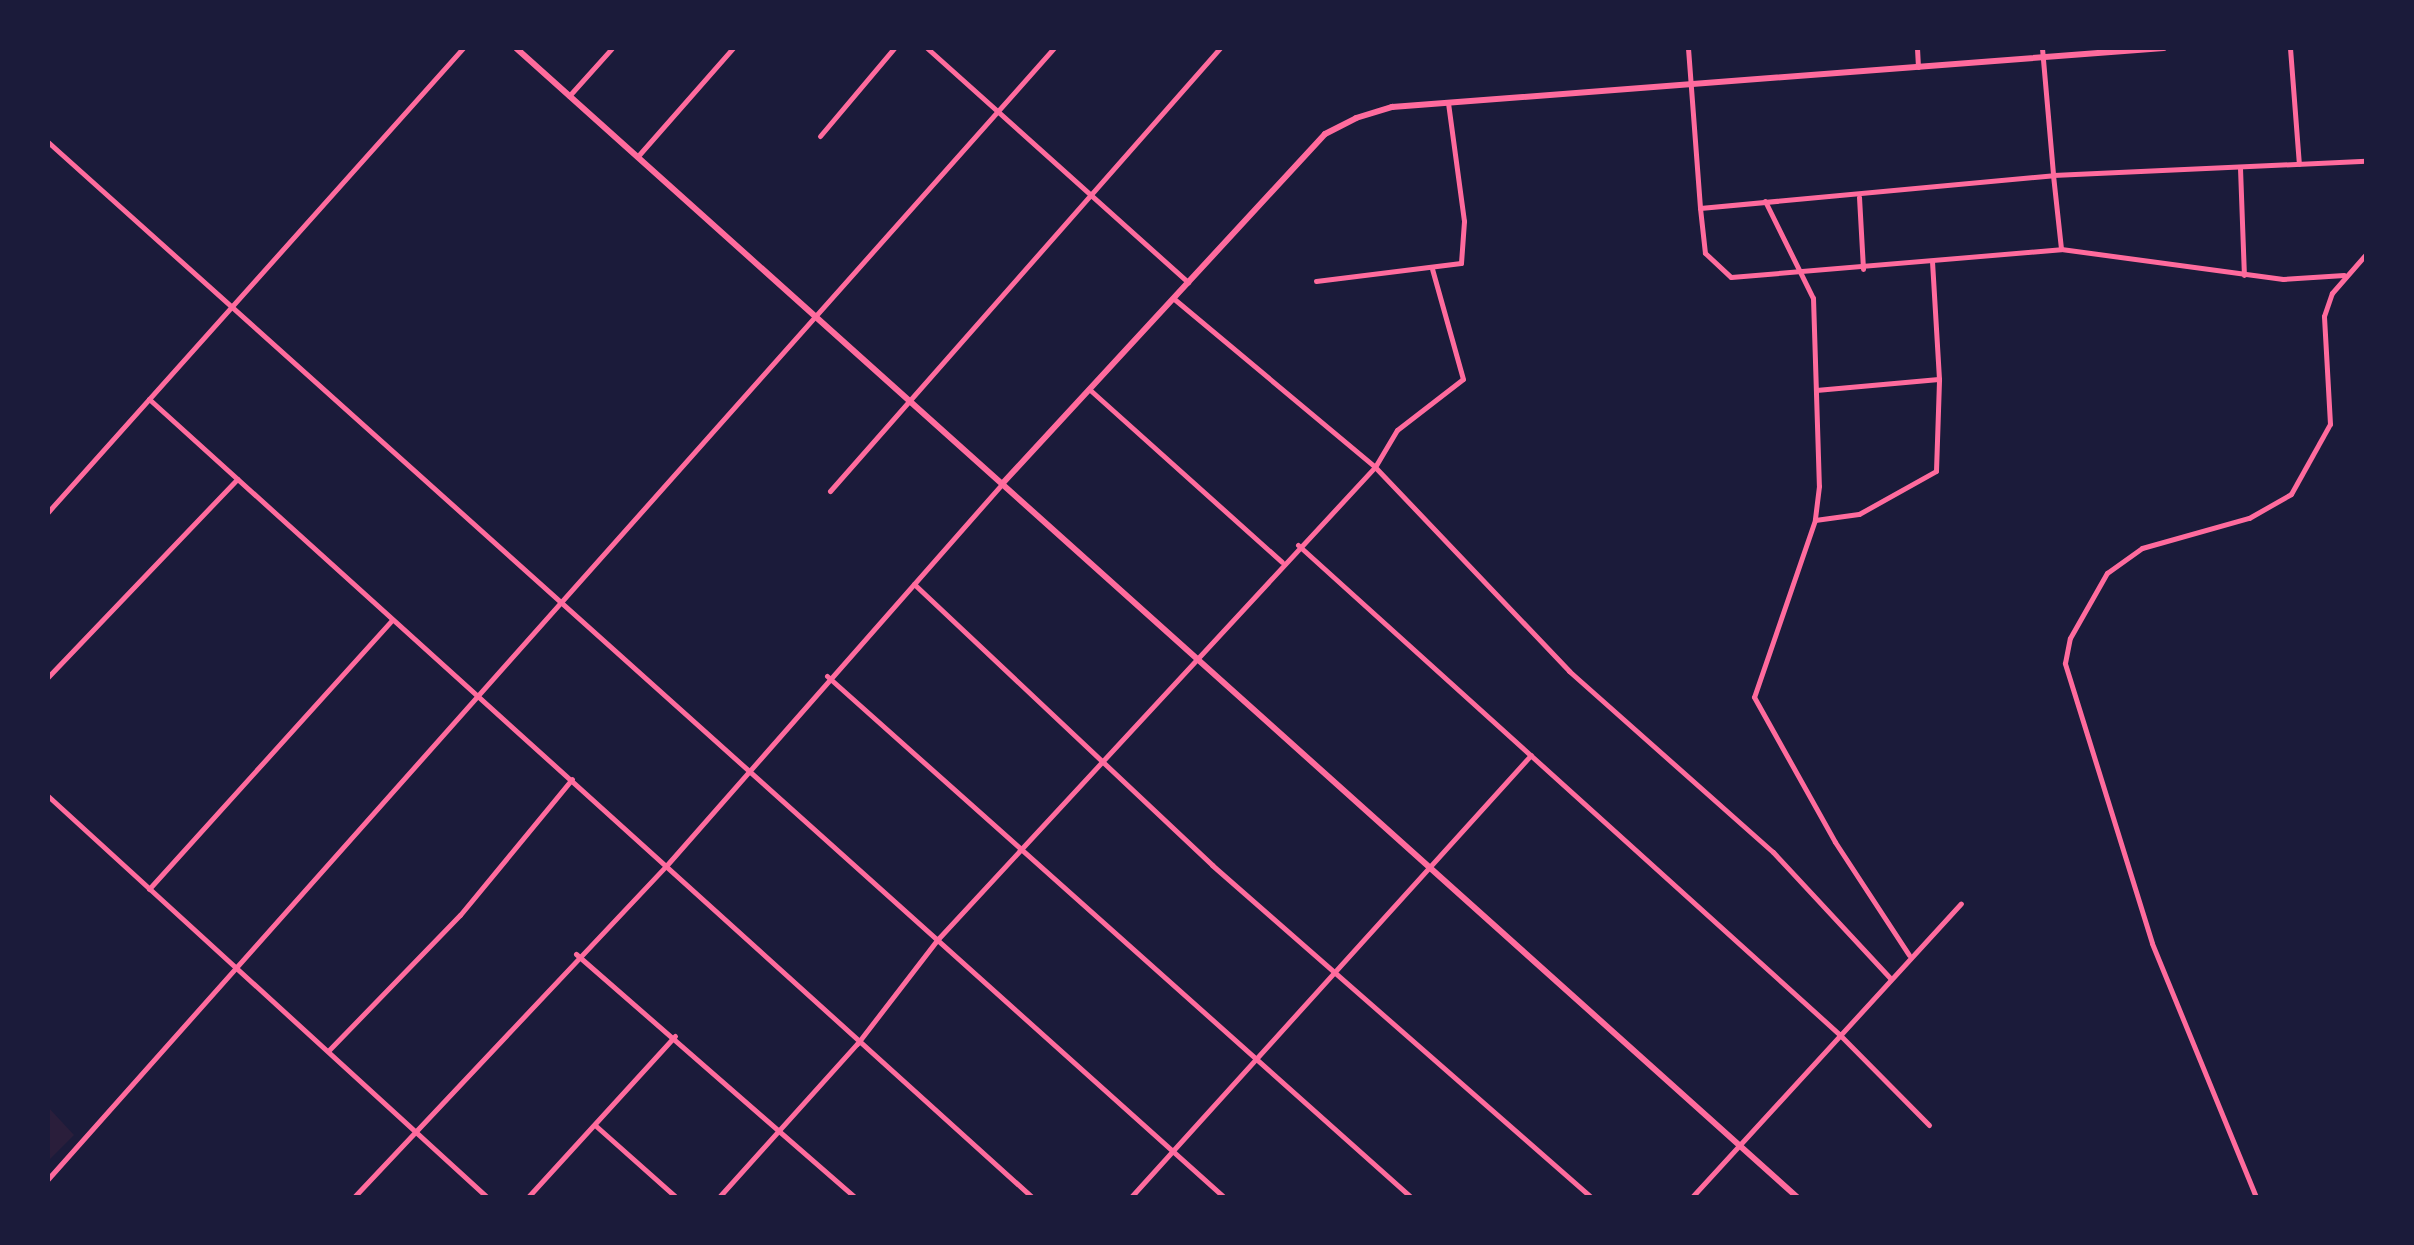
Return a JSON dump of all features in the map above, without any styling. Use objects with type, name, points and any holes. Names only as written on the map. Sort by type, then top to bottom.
[{"type":"street","points":[[48,512],[228,306],[463,48]]},
{"type":"street","points":[[516,48],[1797,1197]]},
{"type":"street","points":[[569,96],[612,48]]},
{"type":"street","points":[[638,156],[733,48]]},
{"type":"street","points":[[820,136],[894,48]]},
{"type":"street","points":[[927,48],[995,113],[1188,282]]},
{"type":"street","points":[[48,1179],[1054,48]]},
{"type":"street","points":[[830,491],[1086,193],[1220,48]]},
{"type":"street","points":[[1688,48],[1705,253],[1715,269],[1731,277],[1803,275],[2061,249],[2244,275],[2345,275]]},
{"type":"street","points":[[1917,48],[1918,67]]},
{"type":"street","points":[[2042,48],[2061,249]]},
{"type":"street","points":[[354,1197],[576,954],[666,866],[745,768],[827,676],[1325,134],[1392,107],[2164,48]]},
{"type":"street","points":[[2290,48],[2299,164]]},
{"type":"street","points":[[1316,281],[1432,269],[1466,256],[1448,103]]},
{"type":"street","points":[[48,142],[228,306],[564,600],[745,768],[1224,1197]]},
{"type":"street","points":[[1700,208],[1765,201],[1859,197],[2053,175],[2366,161]]},
{"type":"street","points":[[2240,168],[2244,275]]},
{"type":"street","points":[[1859,197],[1863,269]]},
{"type":"street","points":[[1765,201],[1813,298],[1815,520],[1754,697],[1835,842],[1909,955]]},
{"type":"street","points":[[2256,1197],[2152,943],[2065,663],[2070,638],[2107,573],[2142,548],[2249,518],[2291,494],[2330,424],[2322,330],[2345,275],[2366,254]]},
{"type":"street","points":[[1815,520],[1859,514],[1936,471],[1939,379],[1932,262]]},
{"type":"street","points":[[719,1197],[857,1044],[938,939],[1195,656],[1375,467],[1408,418],[1466,369],[1432,269]]},
{"type":"street","points":[[1173,298],[1375,467],[1569,671],[1773,852],[1890,978]]},
{"type":"street","points":[[1816,390],[1939,379]]},
{"type":"street","points":[[1089,389],[1282,563]]},
{"type":"street","points":[[149,399],[572,779],[857,1044],[1032,1197]]},
{"type":"street","points":[[48,677],[237,479]]},
{"type":"street","points":[[1298,545],[1839,1034],[1929,1125]]},
{"type":"street","points":[[914,584],[1331,969],[1591,1197]]},
{"type":"street","points":[[149,889],[392,620]]},
{"type":"street","points":[[827,676],[1255,1053],[1411,1197]]},
{"type":"street","points":[[1131,1197],[1331,969],[1430,868],[1531,755]]},
{"type":"street","points":[[329,1050],[460,915],[572,779]]},
{"type":"street","points":[[48,796],[487,1197]]},
{"type":"street","points":[[1692,1197],[1909,955],[1961,903]]},
{"type":"street","points":[[576,954],[675,1036],[855,1197]]},
{"type":"street","points":[[528,1197],[675,1036]]},
{"type":"street","points":[[596,1126],[676,1197]]},
{"type":"shaded area","points":[[48,1107],[74,1135],[48,1161]]}]
